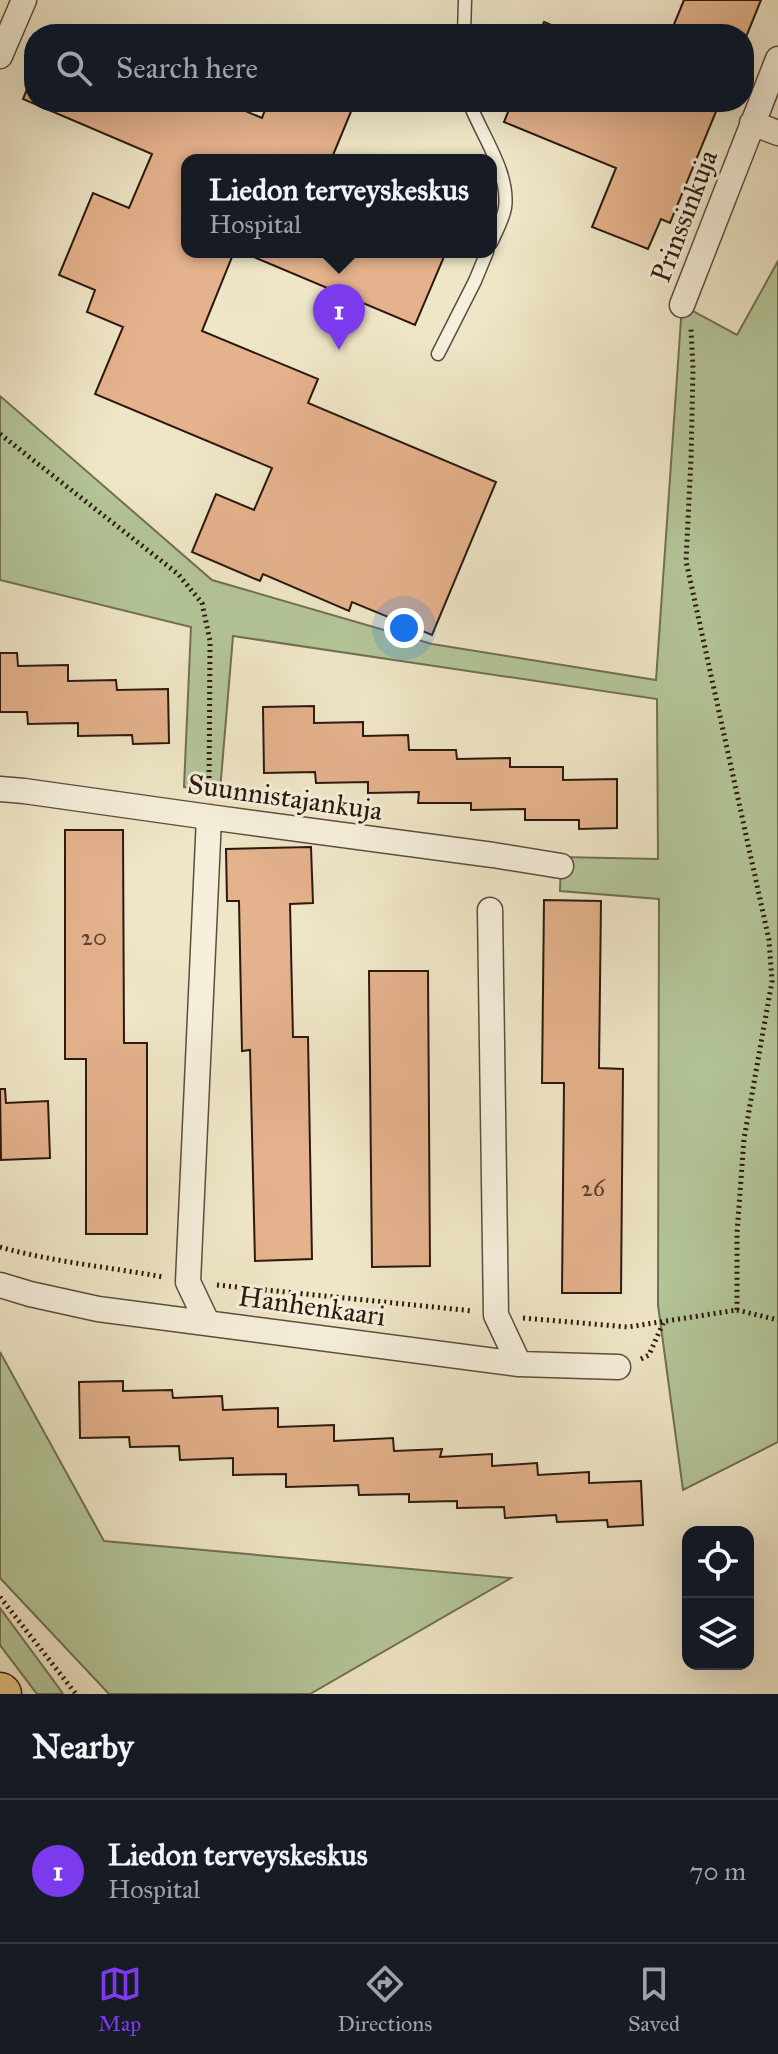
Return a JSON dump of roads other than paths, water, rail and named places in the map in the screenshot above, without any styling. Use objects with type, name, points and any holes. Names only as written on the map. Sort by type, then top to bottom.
[{"type":"street","points":[[0,56],[24,0]]},
{"type":"street","name":"Prinssinkuja","points":[[682,305],[778,59]]},
{"type":"street","points":[[752,123],[778,133]]},
{"type":"street","name":"Suunnistajankuja","points":[[0,789],[561,866]]},
{"type":"street","points":[[207,1322],[188,1282],[209,817]]},
{"type":"street","points":[[490,910],[496,1315],[519,1364]]},
{"type":"street","name":"Hanhenkaari","points":[[0,1285],[98,1309],[519,1364],[618,1367]]},
{"type":"lane","points":[[464,24],[465,0]]},
{"type":"lane","points":[[474,112],[493,154]]},
{"type":"lane","points":[[497,162],[505,187],[505,210],[497,229]]},
{"type":"lane","points":[[438,354],[485,258]]},
{"type":"place","name":"Liedon terveyskeskus","points":[[339,350]]}]
